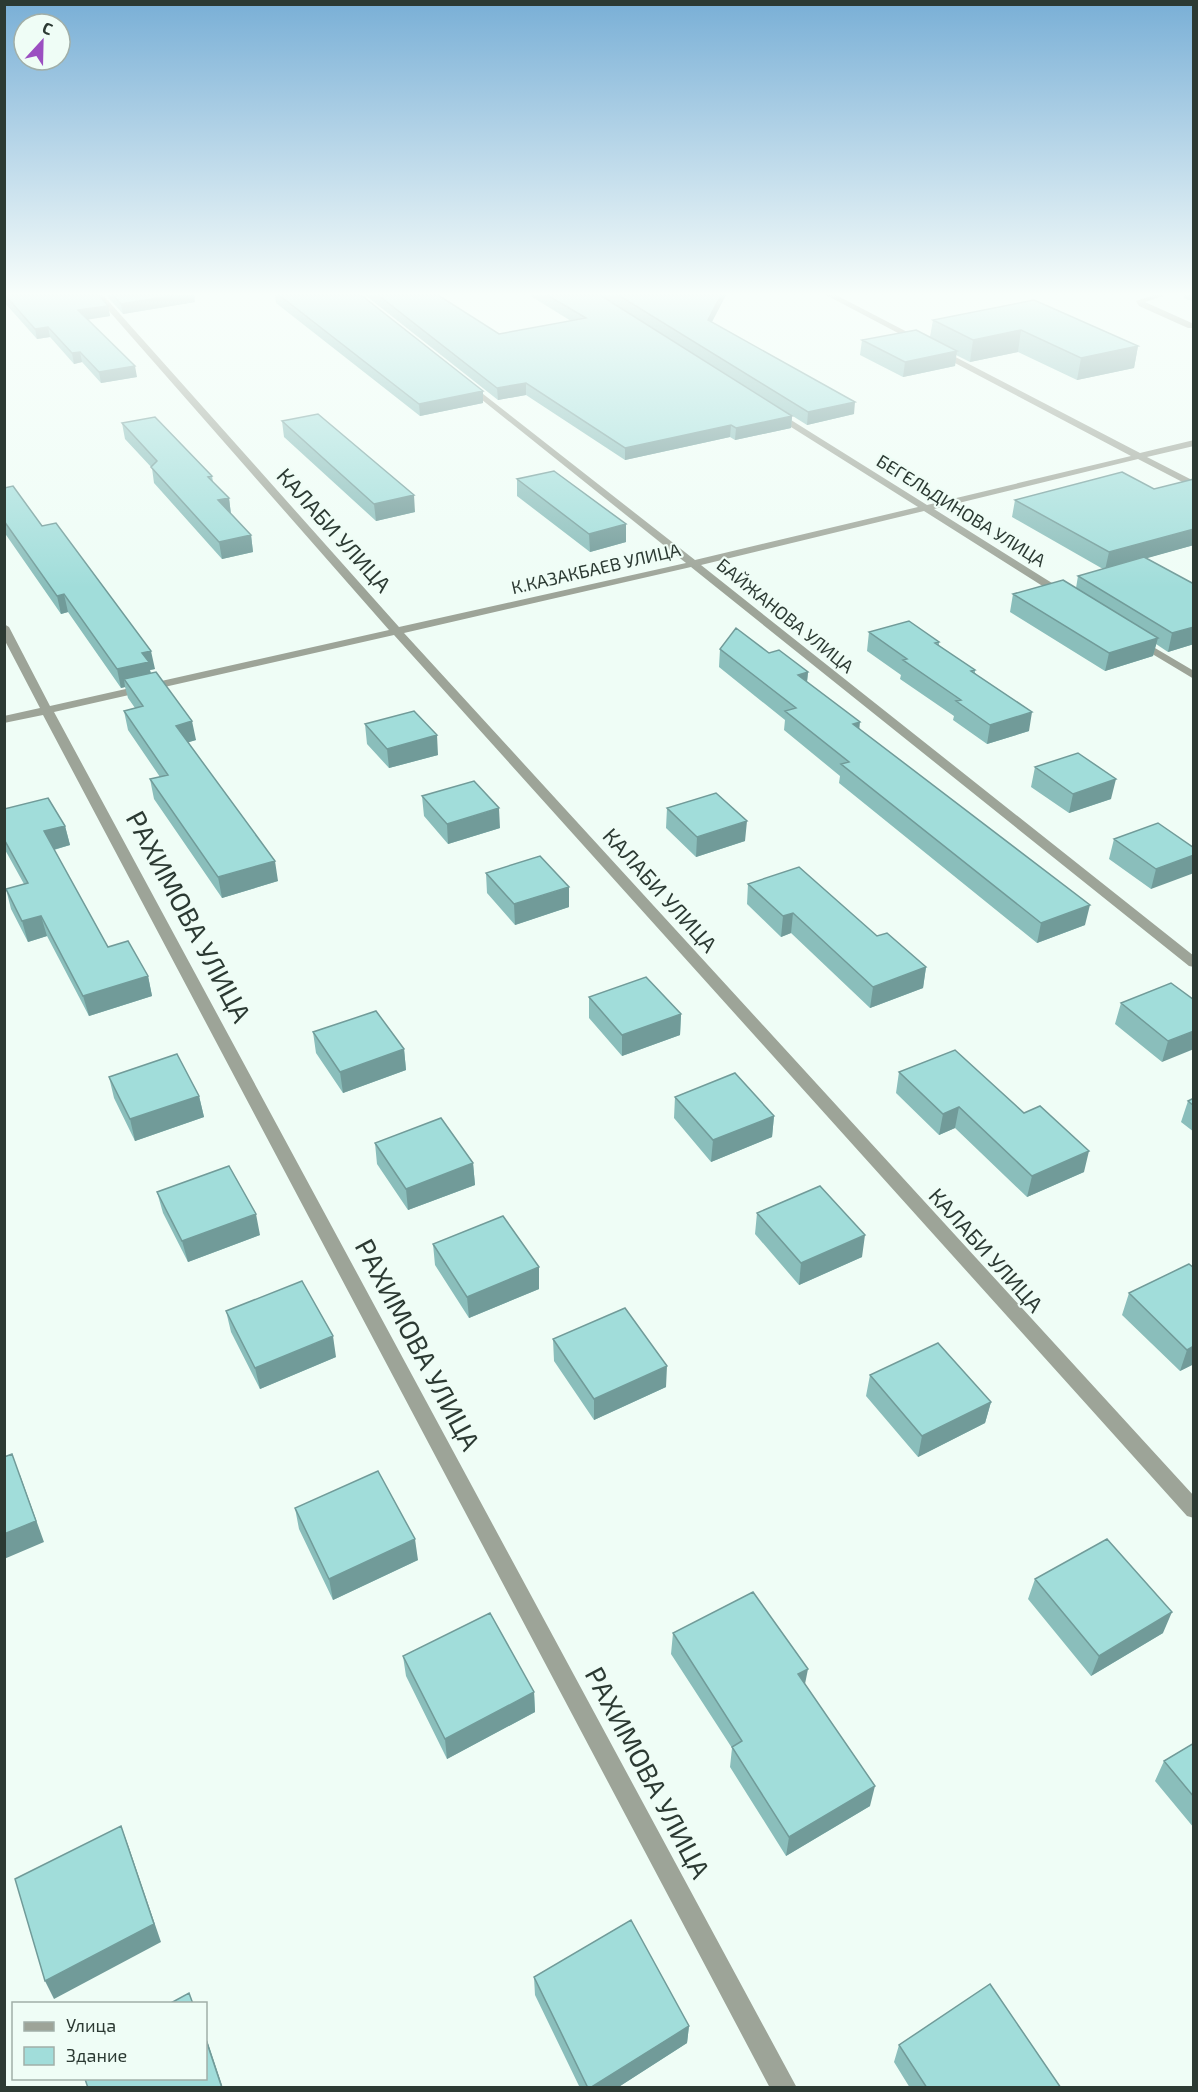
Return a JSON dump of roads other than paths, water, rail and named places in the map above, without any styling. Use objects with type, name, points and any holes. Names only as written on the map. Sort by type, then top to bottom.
[{"type":"street","name":"КАЛАБИ УЛИЦА","points":[[186,393],[396,630],[1194,1510]]},
{"type":"street","name":"БАЙЖАНОВА УЛИЦА","points":[[479,393],[1194,963]]},
{"type":"street","points":[[1018,393],[1194,485]]},
{"type":"street","name":"БЕГЕЛЬДИНОВА УЛИЦА","points":[[762,404],[1073,601]]},
{"type":"street","name":"К.КАЗАКБАЕВ УЛИЦА","points":[[4,720],[693,564],[1138,455],[1194,444]]},
{"type":"street","name":"РАХИМОВА УЛИЦА","points":[[4,627],[46,710],[784,2088]]},
{"type":"street","points":[[1133,638],[1194,676]]}]
